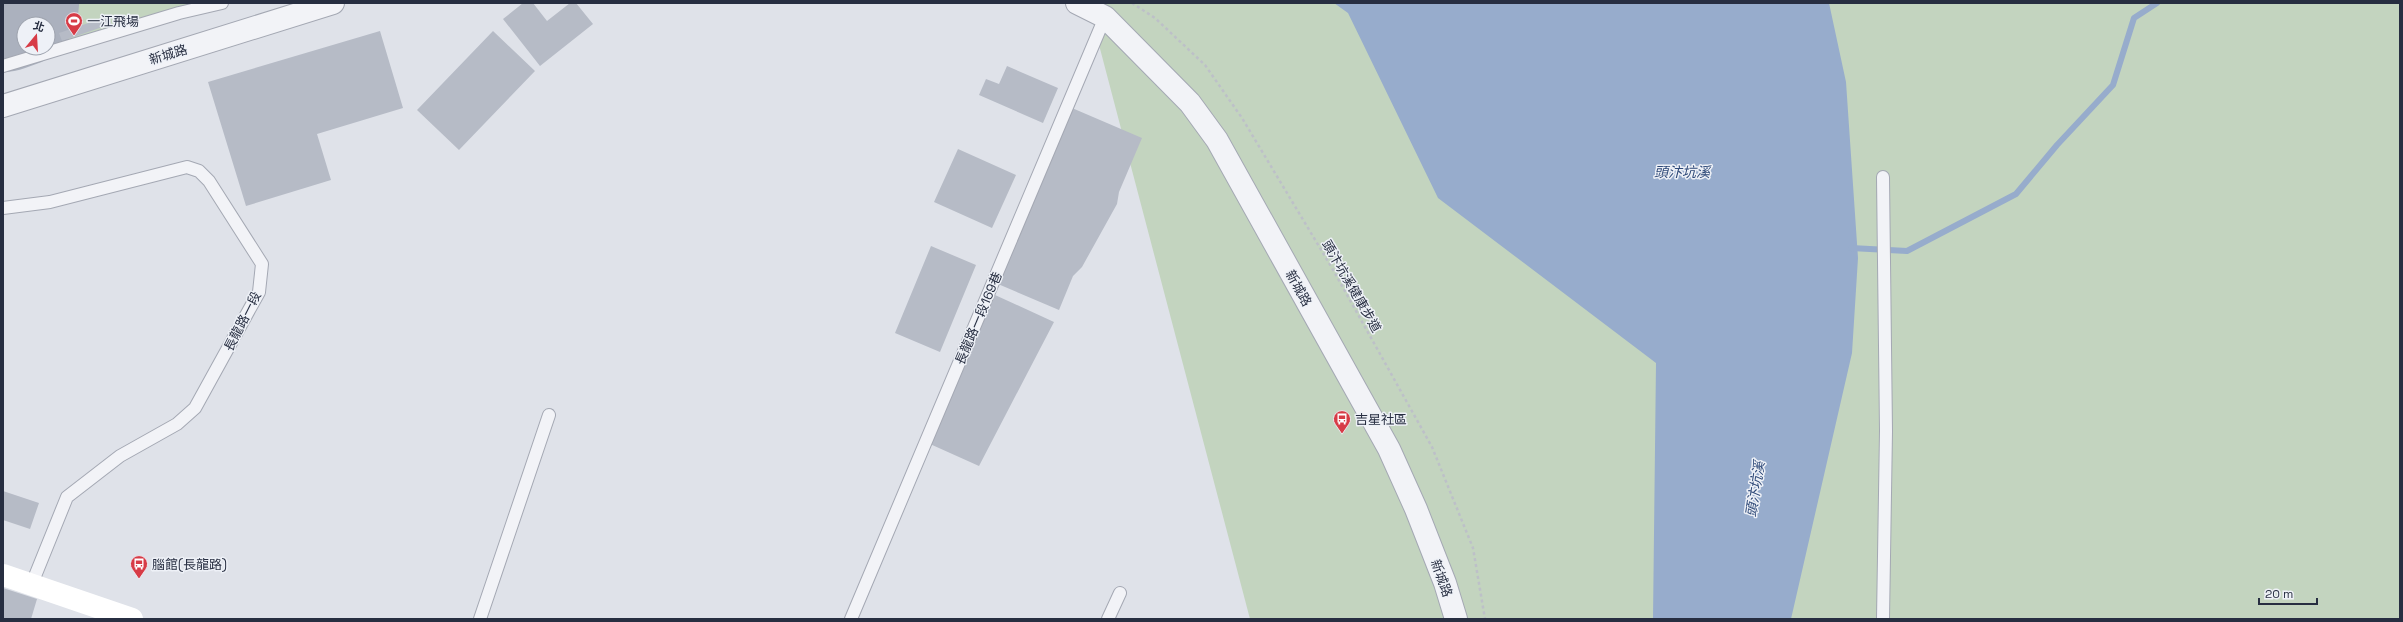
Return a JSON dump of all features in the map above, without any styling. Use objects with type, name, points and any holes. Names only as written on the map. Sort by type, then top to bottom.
[{"type":"main road","points":[[3,575],[31,586],[132,619]]},
{"type":"street","name":"新城路","points":[[3,106],[333,3]]},
{"type":"street","name":"新城路","points":[[1077,3],[1105,17],[1190,103],[1217,140],[1389,449],[1416,509],[1445,583],[1456,619]]},
{"type":"lane","points":[[3,66],[179,13],[222,3]]},
{"type":"lane","name":"長龍路一段169巷","points":[[851,619],[1105,17]]},
{"type":"lane","name":"長龍路一段","points":[[3,208],[50,202],[187,167],[199,171],[209,181],[262,264],[260,292],[195,408],[177,424],[120,456],[67,497],[31,586]]},
{"type":"lane","points":[[1883,177],[1886,431],[1883,619]]},
{"type":"lane","points":[[480,619],[549,415]]},
{"type":"lane","points":[[1108,619],[1120,593]]},
{"type":"path","name":"頭汴坑溪健康步道","points":[[1132,3],[1155,18],[1205,65],[1242,118],[1332,268],[1422,428],[1439,464],[1473,548],[1475,570],[1485,619]]},
{"type":"green space","name":"一江飛場","points":[[3,3],[201,3],[56,51],[56,16],[16,16],[16,56],[40,56],[3,68]]},
{"type":"green space","points":[[1088,3],[2400,3],[2400,619],[1250,619]]},
{"type":"water","name":"頭汴坑溪","points":[[1334,3],[1829,3],[1846,82],[1858,258],[1852,353],[1791,619],[1653,619],[1656,363],[1438,198],[1348,13]]},
{"type":"building","points":[[523,3],[533,3],[547,21],[570,3],[576,3],[593,24],[540,66],[503,19]]},
{"type":"building","points":[[109,16],[111,24],[62,41],[59,33]]},
{"type":"building","points":[[380,31],[403,108],[317,134],[331,180],[246,206],[208,82]]},
{"type":"building","points":[[493,31],[535,71],[459,150],[417,110]]},
{"type":"building","points":[[1007,66],[1058,88],[1043,123],[979,95],[986,79],[999,84]]},
{"type":"building","points":[[1072,108],[1142,138],[1119,192],[1117,204],[1082,267],[1073,276],[1059,310],[998,284]]},
{"type":"building","points":[[958,149],[1016,175],[992,228],[934,202]]},
{"type":"building","points":[[931,246],[976,265],[940,352],[895,333]]},
{"type":"building","points":[[995,295],[1054,322],[979,466],[930,444]]},
{"type":"building","points":[[3,491],[39,503],[30,529],[3,520]]},
{"type":"building","points":[[3,588],[37,599],[31,619],[3,619]]},
{"type":"waterway","points":[[1851,248],[1907,251],[2016,194],[2057,145],[2113,85],[2134,18],[2157,3]]},
{"type":"runway","points":[[3,7],[14,3]]},
{"type":"place","name":"一江飛場","points":[[74,36]]},
{"type":"place","name":"吉星社區","points":[[1342,434]]},
{"type":"place","name":"腦館(長龍路)","points":[[139,579]]}]
